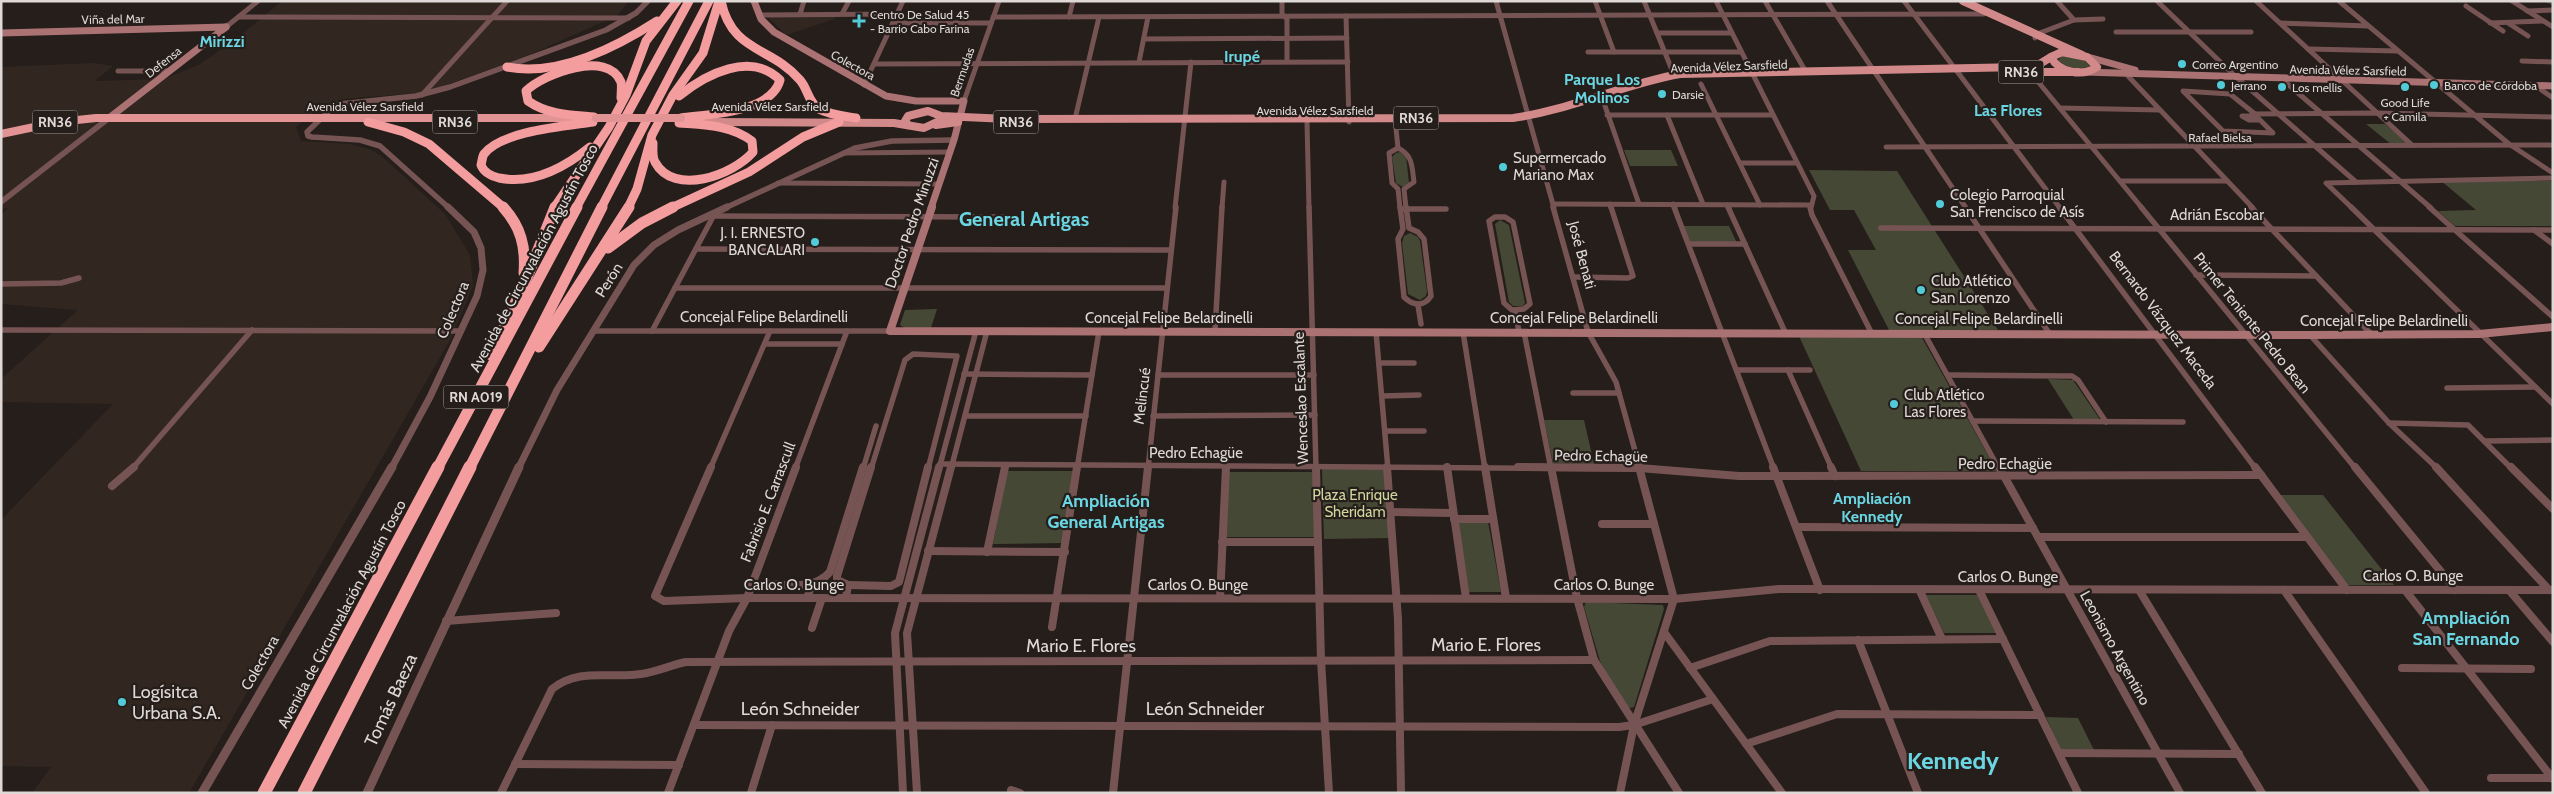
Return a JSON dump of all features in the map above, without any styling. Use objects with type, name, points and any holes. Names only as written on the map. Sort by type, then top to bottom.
[{"type":"highway","points":[[435,474],[465,403],[521,291],[556,204],[613,120],[626,95],[646,41],[677,1]]},
{"type":"highway","name":"Avenida de Circunvalación Agustín Tosco","points":[[264,793],[689,1]]},
{"type":"highway","name":"RN A019","points":[[304,793],[646,120],[709,1]]},
{"type":"highway","points":[[510,390],[633,200],[648,146],[673,95],[703,52],[720,1]]},
{"type":"highway","points":[[720,1],[725,20],[734,33],[748,45],[800,80],[813,105],[830,114],[856,118]]},
{"type":"highway","points":[[507,67],[525,70],[551,67],[623,40],[650,25],[672,9]]},
{"type":"highway","points":[[585,67],[610,70],[618,76],[622,84],[622,94],[613,120],[585,152],[552,172],[532,177],[505,179],[489,175],[481,167],[481,160],[486,152],[508,139],[539,130],[594,120],[539,108],[528,101],[526,91],[536,81],[560,70],[585,67]]},
{"type":"highway","points":[[742,67],[764,68],[775,73],[780,80],[780,86],[775,93],[760,102],[729,111],[679,120],[716,126],[741,133],[752,141],[753,152],[743,164],[723,174],[696,179],[670,177],[659,170],[653,160],[654,139],[660,120],[691,85],[720,71],[742,67]]},
{"type":"highway","name":"Avenida Vélez Sarsfield","points":[[1,135],[62,124],[107,119],[679,120]]},
{"type":"highway","name":"Avenida Vélez Sarsfield","points":[[320,119],[368,122],[594,120]]},
{"type":"highway","points":[[368,122],[407,134],[431,145],[506,208],[516,222],[525,246],[526,262],[521,291]]},
{"type":"highway","points":[[594,262],[617,240],[661,211],[744,174],[774,158],[814,130],[839,122]]},
{"type":"main road","name":"Colectora","points":[[754,1],[759,16],[769,29],[778,36],[864,85],[891,98],[924,101],[964,101]]},
{"type":"main road","points":[[1964,2],[1984,14],[2085,56],[2095,62],[2097,67],[2094,70],[2081,72]]},
{"type":"main road","points":[[1964,2],[2036,36],[2045,45],[2051,56]]},
{"type":"main road","name":"Viña del Mar","points":[[1,33],[226,27]]},
{"type":"main road","name":"Defensa","points":[[107,119],[226,27]]},
{"type":"main road","name":"RN36","points":[[2081,72],[2056,65],[2051,56],[2062,52],[2085,56]]},
{"type":"main road","name":"Avenida Vélez Sarsfield","points":[[941,116],[958,120],[1395,120],[1530,118],[1674,75],[1874,72],[2029,67],[2041,64],[2051,56]]},
{"type":"main road","name":"Avenida Vélez Sarsfield","points":[[2085,56],[2134,70],[2283,80],[2339,79]]},
{"type":"main road","name":"Avenida Vélez Sarsfield","points":[[1955,70],[2339,79],[2536,86],[2553,84]]},
{"type":"main road","name":"Avenida Vélez Sarsfield","points":[[1598,98],[1670,79],[1806,72],[1874,72]]},
{"type":"main road","name":"Avenida Vélez Sarsfield","points":[[2435,82],[2553,84]]},
{"type":"main road","points":[[921,111],[924,101]]},
{"type":"main road","name":"Bermudas","points":[[958,120],[964,101]]},
{"type":"main road","name":"RN36","points":[[911,114],[921,111],[932,111],[941,116]]},
{"type":"main road","name":"Avenida Vélez Sarsfield","points":[[679,120],[856,118],[911,114]]},
{"type":"main road","points":[[908,126],[905,121],[911,114]]},
{"type":"main road","points":[[936,125],[941,120],[941,116]]},
{"type":"main road","name":"Avenida Vélez Sarsfield","points":[[936,125],[958,120],[1075,118],[1307,122],[1349,120]]},
{"type":"main road","name":"Avenida Vélez Sarsfield","points":[[679,120],[894,123],[908,126]]},
{"type":"main road","name":"Doctor Pedro Minuzzi","points":[[890,331],[954,140],[958,120]]},
{"type":"main road","name":"RN36","points":[[908,126],[918,129],[936,125]]},
{"type":"main road","name":"Concejal Felipe Belardinelli","points":[[890,331],[1871,332],[2310,335],[2479,334],[2553,327]]},
{"type":"street","name":"Defensa","points":[[226,27],[258,1]]},
{"type":"street","points":[[422,95],[507,1]]},
{"type":"street","points":[[320,119],[337,105],[348,102],[422,95],[507,67],[606,30],[629,18],[648,1]]},
{"type":"street","points":[[800,14],[804,1]]},
{"type":"street","points":[[842,14],[849,1]]},
{"type":"street","points":[[864,85],[903,1]]},
{"type":"street","name":"Bermudas","points":[[964,101],[999,1]]},
{"type":"street","points":[[1069,17],[1073,1]]},
{"type":"street","points":[[1282,1],[1282,12],[1285,16],[1288,38],[1287,61]]},
{"type":"street","name":"José Benati","points":[[1496,1],[1554,204],[1588,332],[1614,376],[1674,599]]},
{"type":"street","points":[[1595,1],[1614,52]]},
{"type":"street","points":[[1644,1],[1674,75]]},
{"type":"street","points":[[1716,1],[1814,196],[1810,204],[1812,214],[1871,332]]},
{"type":"street","points":[[1765,1],[1806,72]]},
{"type":"street","points":[[1827,1],[2049,333]]},
{"type":"street","name":"Bernardo Vázquez Maceda","points":[[1904,1],[2157,334],[2347,590]]},
{"type":"street","points":[[2057,1],[2074,20]]},
{"type":"street","points":[[2157,1],[2236,77],[2356,182]]},
{"type":"street","points":[[2256,1],[2412,146]]},
{"type":"street","points":[[2339,1],[2509,144],[2553,174]]},
{"type":"street","points":[[2512,1],[2553,27]]},
{"type":"street","points":[[2466,6],[2503,31]]},
{"type":"street","points":[[2527,11],[2553,10]]},
{"type":"street","points":[[759,16],[898,14]]},
{"type":"street","points":[[993,17],[1984,14]]},
{"type":"street","points":[[1346,16],[1349,120]]},
{"type":"street","points":[[239,17],[629,18]]},
{"type":"street","points":[[1075,118],[1099,17]]},
{"type":"street","points":[[1139,62],[1148,17]]},
{"type":"street","points":[[2036,36],[2074,20],[2103,19]]},
{"type":"street","points":[[2490,22],[2543,22]]},
{"type":"street","points":[[2507,22],[2528,36]]},
{"type":"street","points":[[893,23],[991,23]]},
{"type":"street","points":[[2280,24],[2368,26]]},
{"type":"street","points":[[2116,32],[2251,32]]},
{"type":"street","points":[[1657,33],[1731,33]]},
{"type":"street","points":[[1144,39],[1347,38]]},
{"type":"street","points":[[2308,49],[2398,51]]},
{"type":"street","points":[[1588,52],[1741,52]]},
{"type":"street","points":[[2522,61],[2553,62]]},
{"type":"street","name":"Melincué","points":[[1113,793],[1191,62]]},
{"type":"street","points":[[874,64],[1348,62]]},
{"type":"street","points":[[118,71],[170,70]]},
{"type":"street","name":"Primer Teniente Pedro Bean","points":[[2030,72],[2456,590]]},
{"type":"street","points":[[2127,75],[2372,334]]},
{"type":"street","points":[[2283,80],[2401,181],[2553,317]]},
{"type":"street","points":[[1701,84],[1760,205]]},
{"type":"street","points":[[2536,86],[2553,98]]},
{"type":"street","points":[[2255,116],[2273,133],[2223,131],[2183,91],[2230,94],[2255,116],[2376,113],[2553,117]]},
{"type":"street","points":[[1598,98],[1607,115],[1638,204]]},
{"type":"street","points":[[2060,108],[2160,110]]},
{"type":"street","points":[[1607,115],[1772,115]]},
{"type":"street","points":[[1667,115],[1703,204]]},
{"type":"street","points":[[1,202],[107,119]]},
{"type":"street","name":"Colectora","points":[[202,793],[408,440],[477,296],[483,270],[481,248],[474,232],[404,166],[380,146],[360,140],[308,136],[307,132],[320,119]]},
{"type":"street","points":[[1395,120],[1398,148]]},
{"type":"street","name":"Wenceslao Escalante","points":[[1307,122],[1318,542],[1329,793]]},
{"type":"street","name":"Perón","points":[[446,621],[524,454],[557,390],[626,276],[642,256],[666,236],[843,153],[883,142],[954,140]]},
{"type":"street","name":"Rafael Bielsa","points":[[1886,147],[2553,145]]},
{"type":"street","points":[[1401,189],[1414,182],[1411,157],[1407,151],[1398,148],[1389,153],[1392,183],[1401,189],[1404,209],[1406,229],[1398,239],[1404,297],[1411,303],[1418,305],[1428,301],[1430,296],[1424,239],[1418,232],[1406,229]]},
{"type":"street","points":[[843,153],[950,152]]},
{"type":"street","points":[[1740,163],[1797,163]]},
{"type":"street","points":[[2553,178],[2328,182],[2326,185],[2553,404]]},
{"type":"street","points":[[2120,181],[2227,181]]},
{"type":"street","points":[[1215,331],[1224,182]]},
{"type":"street","points":[[777,184],[939,184]]},
{"type":"street","points":[[1554,204],[1810,204]]},
{"type":"street","points":[[1574,277],[1628,278],[1633,276],[1610,204]]},
{"type":"street","points":[[1673,204],[1738,370],[1820,590]]},
{"type":"street","points":[[1727,204],[1785,332]]},
{"type":"street","points":[[1404,209],[1446,209]]},
{"type":"street","points":[[652,331],[715,214],[1005,217],[1015,222]]},
{"type":"street","points":[[1494,217],[1505,217],[1513,222],[1530,304],[1524,309],[1515,310],[1504,303],[1489,221],[1494,217]]},
{"type":"street","name":"Adrián Escobar","points":[[1881,228],[2158,227],[2553,230]]},
{"type":"street","points":[[2534,230],[2553,244]]},
{"type":"street","points":[[1689,244],[1745,244]]},
{"type":"street","points":[[696,249],[1171,250]]},
{"type":"street","points":[[2196,275],[2316,276]]},
{"type":"street","points":[[1,284],[61,283],[80,278]]},
{"type":"street","points":[[675,288],[1167,288]]},
{"type":"street","points":[[1418,305],[1421,324]]},
{"type":"street","points":[[1515,310],[1577,598],[1594,660],[1679,793]]},
{"type":"street","points":[[1,330],[461,331]]},
{"type":"street","points":[[112,486],[134,467],[252,330]]},
{"type":"street","name":"Concejal Felipe Belardinelli","points":[[594,330],[890,331]]},
{"type":"street","points":[[770,331],[764,344],[842,344]]},
{"type":"street","name":"Fabrisio E. Carrascull","points":[[668,793],[730,631],[747,598],[847,331]]},
{"type":"street","points":[[903,793],[895,633],[976,331]]},
{"type":"street","points":[[917,793],[907,633],[987,331]]},
{"type":"street","points":[[1052,627],[1099,331]]},
{"type":"street","points":[[1376,332],[1398,598],[1402,725],[1400,793]]},
{"type":"street","points":[[1463,332],[1506,598]]},
{"type":"street","name":"Leonismo Argentino","points":[[1924,333],[2180,793]]},
{"type":"street","points":[[2310,335],[2389,423],[2427,457],[2551,590]]},
{"type":"street","name":"Carlos O. Bunge","points":[[764,344],[655,596],[664,601],[747,598],[1674,599],[1762,590],[2551,590]]},
{"type":"street","points":[[913,354],[957,356],[899,582],[891,586],[848,585],[837,580],[837,576],[905,360],[913,354]]},
{"type":"street","points":[[1379,363],[1414,363]]},
{"type":"street","points":[[1738,370],[1810,370]]},
{"type":"street","points":[[1788,370],[1835,476]]},
{"type":"street","points":[[964,374],[1092,375]]},
{"type":"street","points":[[1158,375],[1314,375]]},
{"type":"street","points":[[1948,375],[2076,378],[2106,422]]},
{"type":"street","points":[[2447,388],[2535,387]]},
{"type":"street","points":[[1573,393],[1619,394]]},
{"type":"street","points":[[1382,396],[1419,396]]},
{"type":"street","points":[[965,416],[1086,416]]},
{"type":"street","points":[[1153,416],[1315,416]]},
{"type":"street","points":[[1974,421],[2183,422]]},
{"type":"street","points":[[2389,423],[2463,423],[2473,428],[2553,509]]},
{"type":"street","points":[[769,584],[812,584],[825,580],[830,572],[876,426]]},
{"type":"street","points":[[1384,431],[1424,431]]},
{"type":"street","points":[[2486,441],[2553,440]]},
{"type":"street","name":"Pedro Echagüe","points":[[940,464],[1639,468],[1739,476],[2261,476]]},
{"type":"street","points":[[987,552],[1005,465]]},
{"type":"street","points":[[1220,598],[1226,466]]},
{"type":"street","points":[[1446,467],[1466,598]]},
{"type":"street","points":[[1391,512],[1492,519]]},
{"type":"street","points":[[1602,524],[1654,524]]},
{"type":"street","points":[[1797,527],[2033,528]]},
{"type":"street","points":[[2038,537],[2307,537]]},
{"type":"street","points":[[1222,542],[1318,542]]},
{"type":"street","points":[[928,551],[1065,552]]},
{"type":"street","points":[[807,598],[812,584]]},
{"type":"street","points":[[846,598],[848,585]]},
{"type":"street","points":[[1920,590],[1942,639]]},
{"type":"street","points":[[1979,590],[2078,793]]},
{"type":"street","points":[[2139,590],[2262,793]]},
{"type":"street","points":[[2284,590],[2426,793]]},
{"type":"street","points":[[2405,590],[2553,779]]},
{"type":"street","points":[[2509,590],[2553,642]]},
{"type":"street","points":[[812,628],[822,598]]},
{"type":"street","points":[[1620,793],[1634,725],[1674,599]]},
{"type":"street","points":[[446,621],[556,613]]},
{"type":"street","name":"Tomás Baeza","points":[[367,793],[446,621]]},
{"type":"street","points":[[1664,632],[1782,793]]},
{"type":"street","points":[[1690,668],[1770,640],[2003,639]]},
{"type":"street","points":[[1858,640],[1918,793]]},
{"type":"street","name":"Mario E. Flores","points":[[515,764],[552,689],[560,681],[570,677],[628,675],[651,672],[676,663],[718,661],[1594,660]]},
{"type":"street","points":[[2402,668],[2531,669]]},
{"type":"street","name":"León Schneider","points":[[694,725],[1634,725],[1713,699]]},
{"type":"street","points":[[1746,744],[1837,714],[2040,715]]},
{"type":"street","points":[[751,793],[772,725]]},
{"type":"street","points":[[2058,753],[2239,754]]},
{"type":"street","points":[[501,793],[515,764],[679,765]]},
{"type":"street","points":[[2491,778],[2553,779]]},
{"type":"shaded area","points":[[282,1],[629,1],[618,15],[527,56],[427,92],[343,99],[310,115],[296,127],[301,141],[350,144],[372,150],[386,160],[445,214],[470,255],[473,286],[450,340],[189,793],[32,793],[51,767],[1,766],[1,520],[113,404],[1,402],[1,379],[78,310],[1,304],[1,215],[8,208],[1,209],[1,67],[94,63],[113,66],[95,81],[164,79],[200,64],[235,40]]},
{"type":"shaded area","points":[[767,16],[835,17],[834,19],[786,35]]},
{"type":"green space","points":[[2063,55],[2082,58],[2090,66],[2081,68],[2069,67],[2058,60]]},
{"type":"green space","points":[[2366,124],[2385,124],[2412,145],[2392,145]]},
{"type":"green space","points":[[1624,150],[1671,150],[1678,166],[1630,166]]},
{"type":"green space","points":[[1400,152],[1406,156],[1409,183],[1403,187],[1396,183],[1392,157]]},
{"type":"green space","name":"Club Atlético San Lorenzo","points":[[1809,170],[1897,171],[1998,330],[1889,330],[1848,250],[1876,250],[1854,210],[1830,210]]},
{"type":"green space","points":[[2440,180],[2553,181],[2553,226],[2455,226],[2438,211],[2476,210]]},
{"type":"green space","points":[[1500,220],[1509,225],[1525,303],[1523,306],[1513,306],[1509,302],[1495,224]]},
{"type":"green space","points":[[1683,226],[1729,226],[1737,243],[1690,243]]},
{"type":"green space","points":[[1410,233],[1418,237],[1420,241],[1427,291],[1426,296],[1420,300],[1408,294],[1402,243],[1404,236]]},
{"type":"green space","points":[[937,309],[931,328],[905,328],[900,325],[905,310]]},
{"type":"green space","name":"Club Atlético Las Flores","points":[[1799,336],[1921,336],[1997,471],[1861,471]]},
{"type":"green space","points":[[2048,379],[2073,380],[2099,418],[2098,420],[2074,420]]},
{"type":"green space","points":[[1544,420],[1584,420],[1594,464],[1553,463]]},
{"type":"green space","name":"Plaza Enrique Sheridam","points":[[1322,469],[1384,469],[1390,538],[1324,539]]},
{"type":"green space","points":[[1007,471],[1074,471],[1063,543],[993,544]]},
{"type":"green space","points":[[1228,472],[1314,472],[1316,537],[1226,537]]},
{"type":"green space","points":[[2279,495],[2323,495],[2394,585],[2347,585]]},
{"type":"green space","points":[[1458,522],[1488,522],[1501,592],[1469,592]]},
{"type":"green space","points":[[1926,595],[1977,595],[1996,633],[1944,633]]},
{"type":"green space","points":[[1586,602],[1663,605],[1664,609],[1634,707],[1630,708],[1623,704],[1600,661],[1584,607]]},
{"type":"green space","points":[[2046,717],[2078,718],[2094,750],[2060,749]]},
{"type":"railway","points":[[2548,1],[2553,3]]},
{"type":"place","name":"Centro De Salud 45 - Barrio Cabo Farina","points":[[859,21]]},
{"type":"place","name":"Correo Argentino","points":[[2182,64]]},
{"type":"place","name":"Jerrano","points":[[2221,85]]},
{"type":"place","name":"Banco de Córdoba","points":[[2434,85]]},
{"type":"place","name":"Los mellis","points":[[2282,87]]},
{"type":"place","name":"Good Life + Camila","points":[[2405,87]]},
{"type":"place","name":"Darsie","points":[[1662,94]]},
{"type":"place","name":"Supermercado Mariano Max","points":[[1503,167]]},
{"type":"place","name":"Colegio Parroquial San Frencisco de Asís","points":[[1940,204]]},
{"type":"place","name":"J. I. ERNESTO BANCALARI","points":[[815,242]]},
{"type":"place","name":"Club Atlético San Lorenzo","points":[[1921,290]]},
{"type":"place","name":"Club Atlético Las Flores","points":[[1894,404]]},
{"type":"place","name":"Logísitca Urbana S.A.","points":[[122,702]]},
{"type":"district","name":"Mirizzi","points":[[222,41]]},
{"type":"district","name":"Irupé","points":[[1242,56]]},
{"type":"district","name":"Parque Los Molinos","points":[[1602,88]]},
{"type":"district","name":"Las Flores","points":[[2008,110]]},
{"type":"district","name":"General Artigas","points":[[1024,219]]},
{"type":"district","name":"Ampliación Kennedy","points":[[1872,507]]},
{"type":"district","name":"Ampliación General Artigas","points":[[1106,511]]},
{"type":"district","name":"Ampliación San Fernando","points":[[2466,628]]},
{"type":"district","name":"Kennedy","points":[[1953,760]]}]
